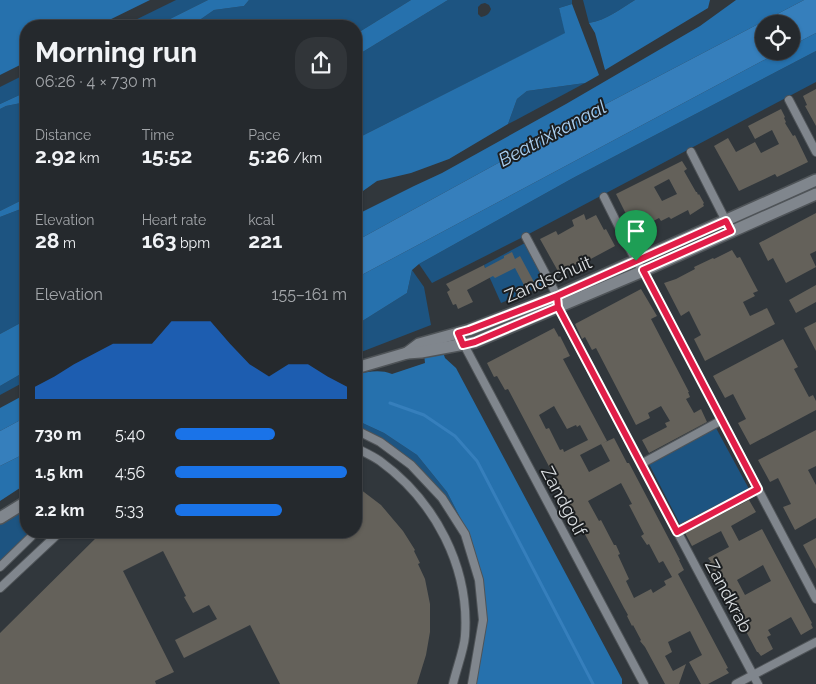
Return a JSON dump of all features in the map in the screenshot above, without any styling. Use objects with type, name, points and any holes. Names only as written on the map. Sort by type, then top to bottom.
[{"type":"street","points":[[789,100],[816,152]]},
{"type":"street","points":[[691,152],[728,226]]},
{"type":"street","name":"Zandschuit","points":[[407,353],[419,344],[558,301],[643,270],[816,180]]},
{"type":"street","name":"Zandschuit","points":[[407,353],[475,342],[636,261],[816,194]]},
{"type":"street","points":[[604,197],[636,261],[643,270],[816,599]]},
{"type":"street","name":"Zandkrab","points":[[526,237],[641,464],[758,684]]},
{"type":"street","name":"Zandgolf","points":[[458,333],[644,684]]},
{"type":"street","points":[[362,366],[407,353]]},
{"type":"street","points":[[641,464],[722,420]]},
{"type":"street","points":[[362,433],[380,442],[411,464],[442,498],[465,534],[479,580],[483,620],[472,684]]},
{"type":"street","points":[[362,451],[379,460],[397,475],[421,500],[439,524],[455,560],[462,587],[465,638],[452,684]]},
{"type":"street","points":[[677,532],[758,489]]},
{"type":"street","points":[[0,518],[20,506]]},
{"type":"street","points":[[0,568],[29,538]]},
{"type":"street","points":[[0,588],[54,538]]},
{"type":"street","points":[[736,684],[816,642]]},
{"type":"shaded area","points":[[0,0],[150,0],[109,20],[20,20],[20,65],[0,75]]},
{"type":"shaded area","points":[[176,0],[208,0],[168,20],[135,20]]},
{"type":"shaded area","points":[[208,0],[249,0],[244,6],[214,10],[200,20],[168,20]]},
{"type":"shaded area","points":[[249,0],[411,0],[362,30],[362,20],[200,20],[214,10],[244,6]]},
{"type":"shaded area","points":[[411,0],[448,0],[362,52],[362,30]]},
{"type":"shaded area","points":[[448,0],[572,0],[572,4],[559,8],[566,33],[362,136],[362,52]],"holes":[[[485,3],[491,9],[486,15],[481,17],[478,14],[478,7],[481,4]]]},
{"type":"shaded area","points":[[583,0],[635,0],[608,17],[589,23]]},
{"type":"shaded area","points":[[635,0],[710,0],[708,8],[605,70],[595,33],[589,23],[608,17]]},
{"type":"shaded area","points":[[736,0],[804,0],[775,15],[755,15],[755,26],[600,107],[362,238],[362,212],[442,173],[700,26]]},
{"type":"shaded area","points":[[804,0],[816,0],[816,33],[800,41],[800,15],[775,15]]},
{"type":"shaded area","points":[[572,4],[599,75],[585,83],[527,91],[517,99],[508,124],[449,159],[411,173],[377,181],[362,192],[362,136],[565,33],[559,8]]},
{"type":"shaded area","points":[[755,26],[755,60],[764,60],[362,275],[362,238],[600,107]]},
{"type":"shaded area","points":[[816,33],[816,51],[800,59],[800,41]]},
{"type":"shaded area","points":[[816,51],[816,82],[432,283],[419,264],[573,178]]},
{"type":"shaded area","points":[[764,60],[799,60],[573,178],[419,264],[412,270],[407,293],[362,321],[362,275]]},
{"type":"shaded area","points":[[20,77],[20,95],[0,104],[0,87]]},
{"type":"shaded area","points":[[585,83],[508,124],[517,99],[527,91]]},
{"type":"shaded area","points":[[20,95],[20,103],[0,109],[0,104]]},
{"type":"shaded area","points":[[20,103],[20,201],[0,211],[0,109]]},
{"type":"shaded area","points":[[20,201],[20,209],[0,217],[0,211]]},
{"type":"shaded area","points":[[20,209],[20,323],[0,334],[0,217]]},
{"type":"shaded area","points":[[525,243],[547,284],[501,303],[484,265]]},
{"type":"shaded area","points":[[412,270],[424,287],[431,325],[362,352],[362,321],[407,293]]},
{"type":"shaded area","points":[[20,323],[20,374],[0,386],[0,334]]},
{"type":"shaded area","points":[[443,352],[445,358],[456,368],[622,679],[622,684],[476,684],[487,620],[483,579],[468,533],[447,492],[417,455],[384,433],[362,423],[362,373],[378,371],[392,374],[425,363],[424,354]]},
{"type":"shaded area","points":[[20,374],[20,384],[0,395],[0,386]]},
{"type":"shaded area","points":[[20,397],[20,420],[0,431],[0,408]]},
{"type":"shaded area","points":[[20,420],[20,456],[0,466],[0,431]]},
{"type":"shaded area","points":[[362,423],[384,433],[417,455],[447,492],[468,533],[444,496],[362,432]]},
{"type":"shaded area","points":[[716,428],[749,489],[681,526],[649,464]]},
{"type":"shaded area","points":[[20,456],[20,488],[0,501],[0,466]]},
{"type":"shaded area","points":[[20,511],[20,538],[26,538],[0,564],[0,524]]},
{"type":"building","points":[[816,89],[816,126],[805,106],[807,105],[803,96]]},
{"type":"building","points":[[781,109],[785,117],[785,123],[793,136],[795,135],[808,162],[777,177],[775,174],[739,191],[714,146],[728,138],[736,152],[755,142],[761,153],[779,144],[772,130],[755,139],[748,126]]},
{"type":"building","points":[[682,161],[687,169],[684,171],[699,194],[704,206],[690,215],[688,210],[671,219],[669,217],[661,221],[659,218],[644,226],[648,234],[637,239],[616,194]],"holes":[[[669,179],[677,194],[662,201],[654,187]]]},
{"type":"building","points":[[816,213],[816,251],[810,254],[816,267],[786,283],[773,258],[768,261],[759,243]]},
{"type":"building","points":[[584,214],[586,220],[596,215],[615,246],[559,273],[540,239],[556,231],[558,235],[574,226],[572,220]]},
{"type":"building","points":[[732,250],[737,258],[740,257],[758,291],[753,293],[755,296],[743,302],[750,316],[767,308],[775,324],[705,361],[694,339],[701,335],[689,311],[681,316],[664,283],[676,279],[695,269],[694,267]]},
{"type":"building","points":[[512,252],[515,259],[520,256],[534,282],[525,287],[515,268],[495,278],[493,276],[467,290],[473,302],[458,309],[456,304],[453,305],[447,292],[450,290],[446,284],[484,265],[485,268]]},
{"type":"building","points":[[816,285],[816,302],[796,313],[789,300]]},
{"type":"building","points":[[641,289],[657,316],[651,319],[689,392],[690,397],[686,399],[694,413],[701,409],[707,422],[649,453],[642,440],[667,427],[665,423],[670,421],[661,406],[648,413],[650,418],[636,425],[596,348],[592,350],[585,337],[582,339],[575,324]]},
{"type":"building","points":[[816,322],[816,351],[804,328]]},
{"type":"building","points":[[554,328],[570,356],[563,359],[607,441],[603,443],[614,438],[627,463],[629,463],[680,560],[684,570],[678,574],[729,673],[708,684],[701,684],[689,662],[702,655],[690,631],[668,642],[672,652],[665,656],[673,671],[686,664],[679,684],[665,684],[632,626],[628,615],[508,389],[505,390],[497,376],[494,377],[487,363]],"holes":[[[554,406],[567,429],[580,425],[588,440],[564,452],[563,449],[560,450],[549,428],[546,429],[539,415]],[[601,444],[610,461],[589,472],[580,455]],[[621,483],[632,504],[629,505],[644,534],[641,536],[647,545],[649,544],[659,563],[663,561],[672,577],[664,581],[666,585],[653,593],[651,589],[634,598],[626,581],[629,579],[618,555],[620,554],[616,545],[614,545],[601,520],[599,521],[588,501]]]},
{"type":"building","points":[[783,339],[798,367],[794,369],[809,397],[813,395],[816,401],[816,410],[750,445],[738,423],[746,419],[733,394],[725,398],[713,376]]},
{"type":"building","points":[[816,430],[816,466],[808,470],[816,485],[816,518],[795,530],[783,507],[791,504],[778,478],[770,482],[758,460]]},
{"type":"building","points":[[362,491],[381,505],[403,531],[415,550],[420,563],[418,564],[425,579],[430,604],[430,632],[426,655],[417,684],[280,684],[250,625],[184,658],[175,640],[217,619],[209,605],[193,613],[163,551],[123,571],[174,672],[155,681],[156,684],[0,684],[0,633],[96,538],[362,538]]},
{"type":"building","points":[[749,500],[756,512],[731,526],[739,541],[762,529],[813,628],[801,635],[791,617],[768,630],[771,635],[767,637],[773,649],[761,656],[757,652],[709,562],[711,562],[708,558],[729,547],[721,531],[692,546],[685,533]],"holes":[[[763,565],[771,581],[745,595],[737,580]]]},
{"type":"building","points":[[816,538],[816,569],[803,545]]},
{"type":"waterway","points":[[390,403],[424,415],[455,436],[477,461],[593,684]]},
{"type":"route","points":[[636,261],[557,296],[558,307],[475,342],[463,345],[458,333],[557,296],[558,307],[677,532],[758,489],[643,270],[731,231],[726,221],[636,261]]},
{"type":"water label","name":"Beatrixkanaal","points":[[552,133]]}]
